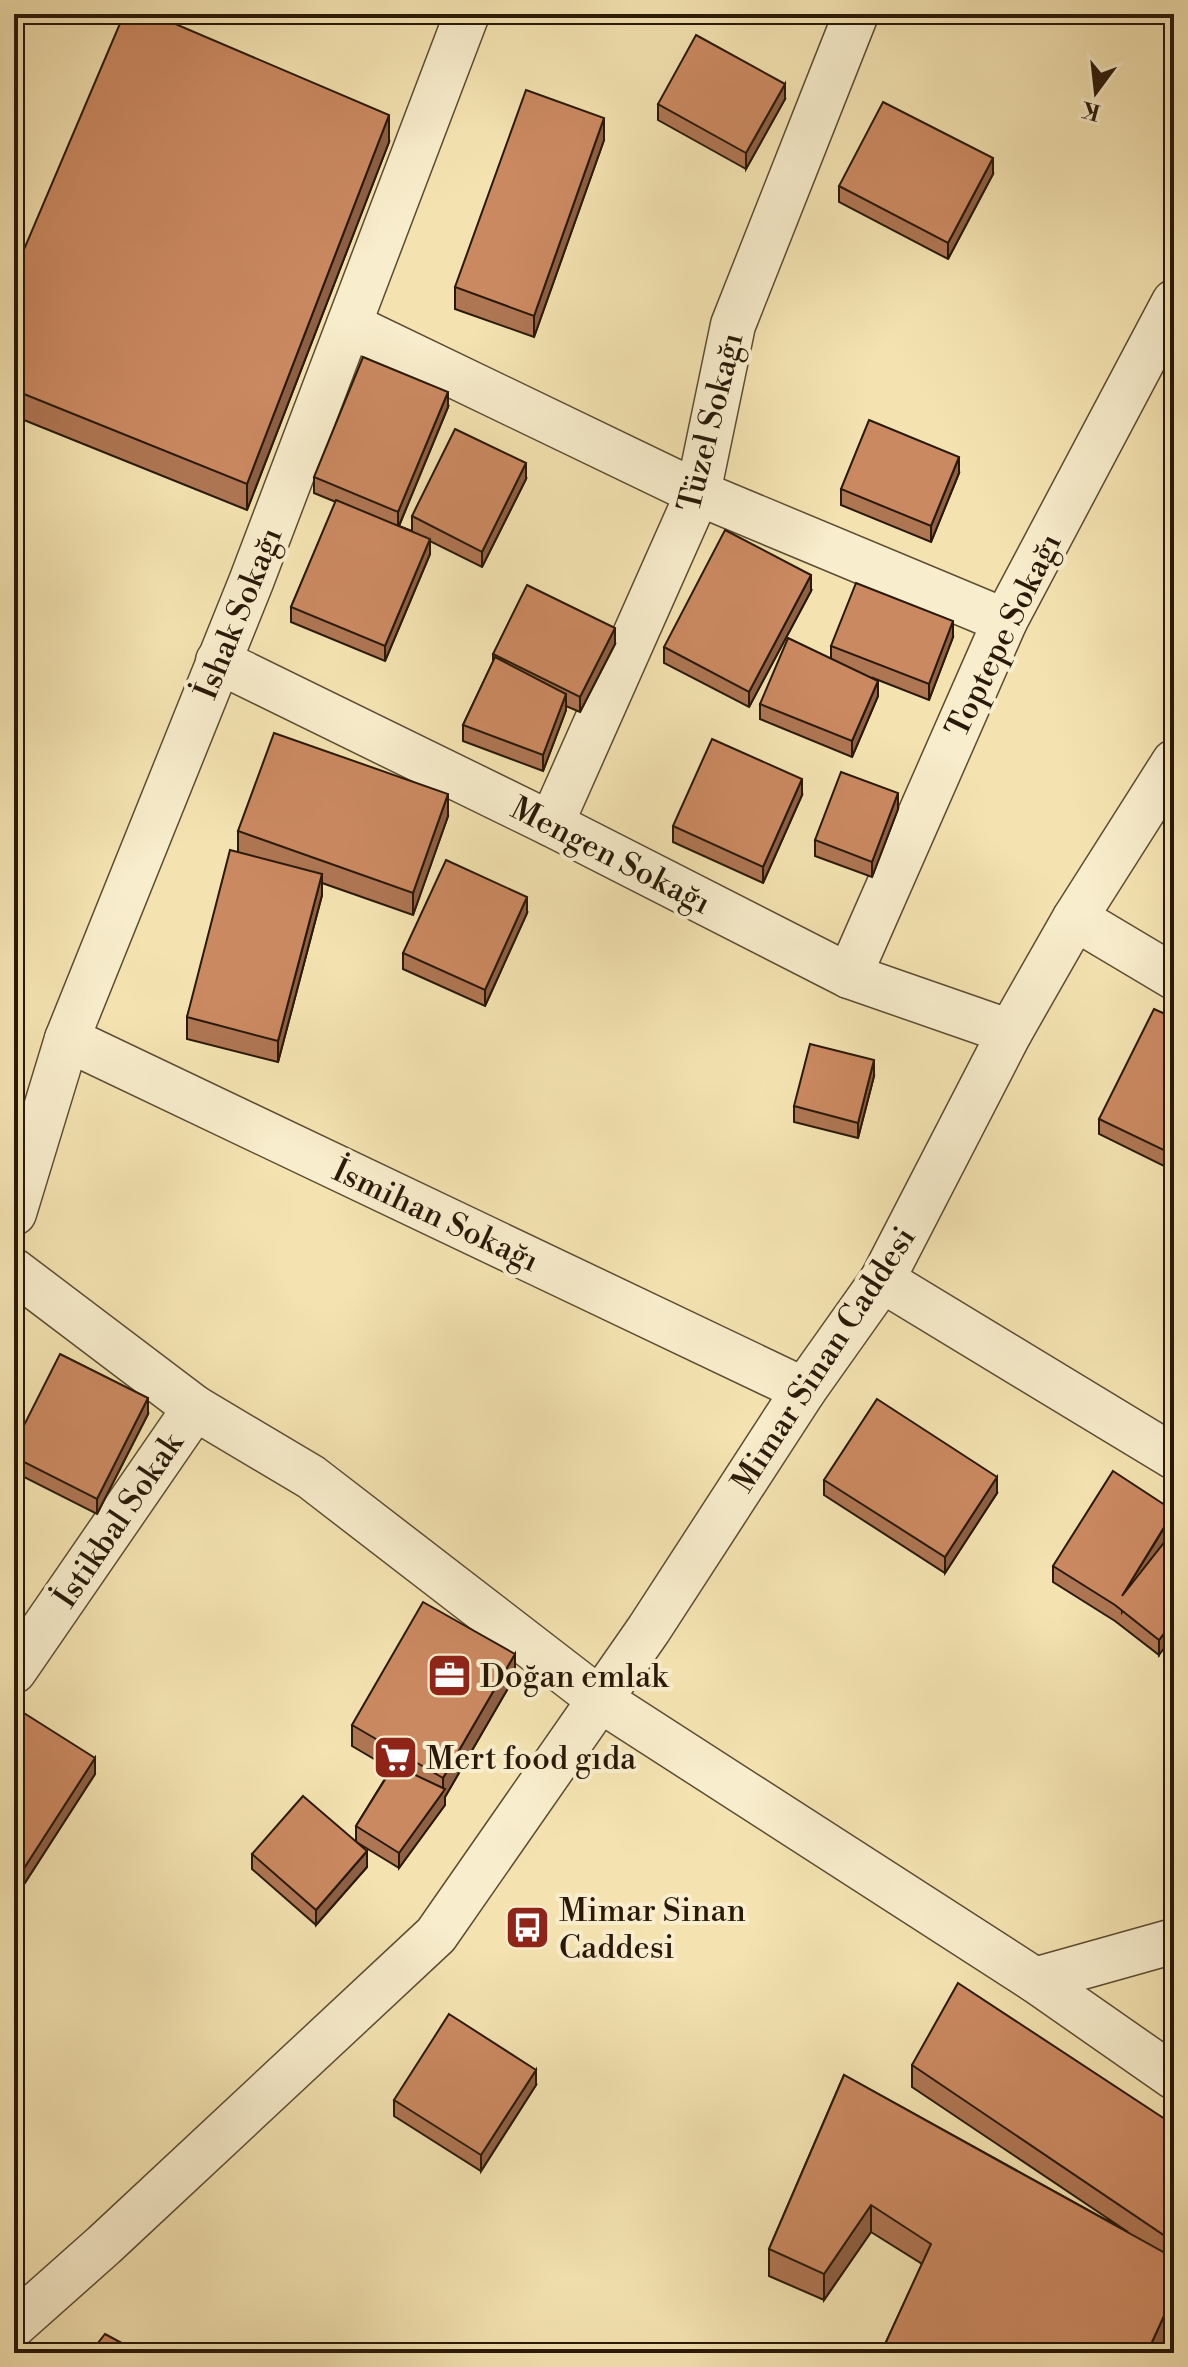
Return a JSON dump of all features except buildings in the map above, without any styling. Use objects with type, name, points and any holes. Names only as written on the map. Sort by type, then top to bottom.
[{"type":"street","name":"İshak Sokağı","points":[[14,1213],[67,1039],[218,661],[467,14]]},
{"type":"street","name":"Tüzel Sokağı","points":[[551,824],[698,493],[733,325],[856,14]]},
{"type":"street","name":"Toptepe Sokağı","points":[[849,976],[1005,621],[1174,302]]},
{"type":"street","points":[[349,325],[698,493],[1005,621]]},
{"type":"street","name":"Mengen Sokağı","points":[[218,661],[551,824],[849,976],[1010,1032]]},
{"type":"street","name":"Mimar Sinan Caddesi","points":[[14,2325],[436,1935],[649,1629],[804,1390],[882,1280],[1010,1032],[1075,918],[1174,762]]},
{"type":"street","points":[[1075,918],[1174,977]]},
{"type":"street","name":"İsmihan Sokağı","points":[[67,1039],[804,1390]]},
{"type":"street","points":[[14,1271],[195,1408],[311,1477],[599,1699],[1035,1980],[1174,2077]]},
{"type":"street","points":[[882,1280],[1174,1457]]},
{"type":"street","name":"İstikbal Sokak","points":[[14,1671],[195,1408]]},
{"type":"street","points":[[1035,1980],[1174,1941]]},
{"type":"place","name":"Doğan emlak","points":[[449,1676]]},
{"type":"place","name":"Mert food gıda","points":[[395,1758]]},
{"type":"place","name":"Mimar Sinan Caddesi","points":[[528,1928]]}]
